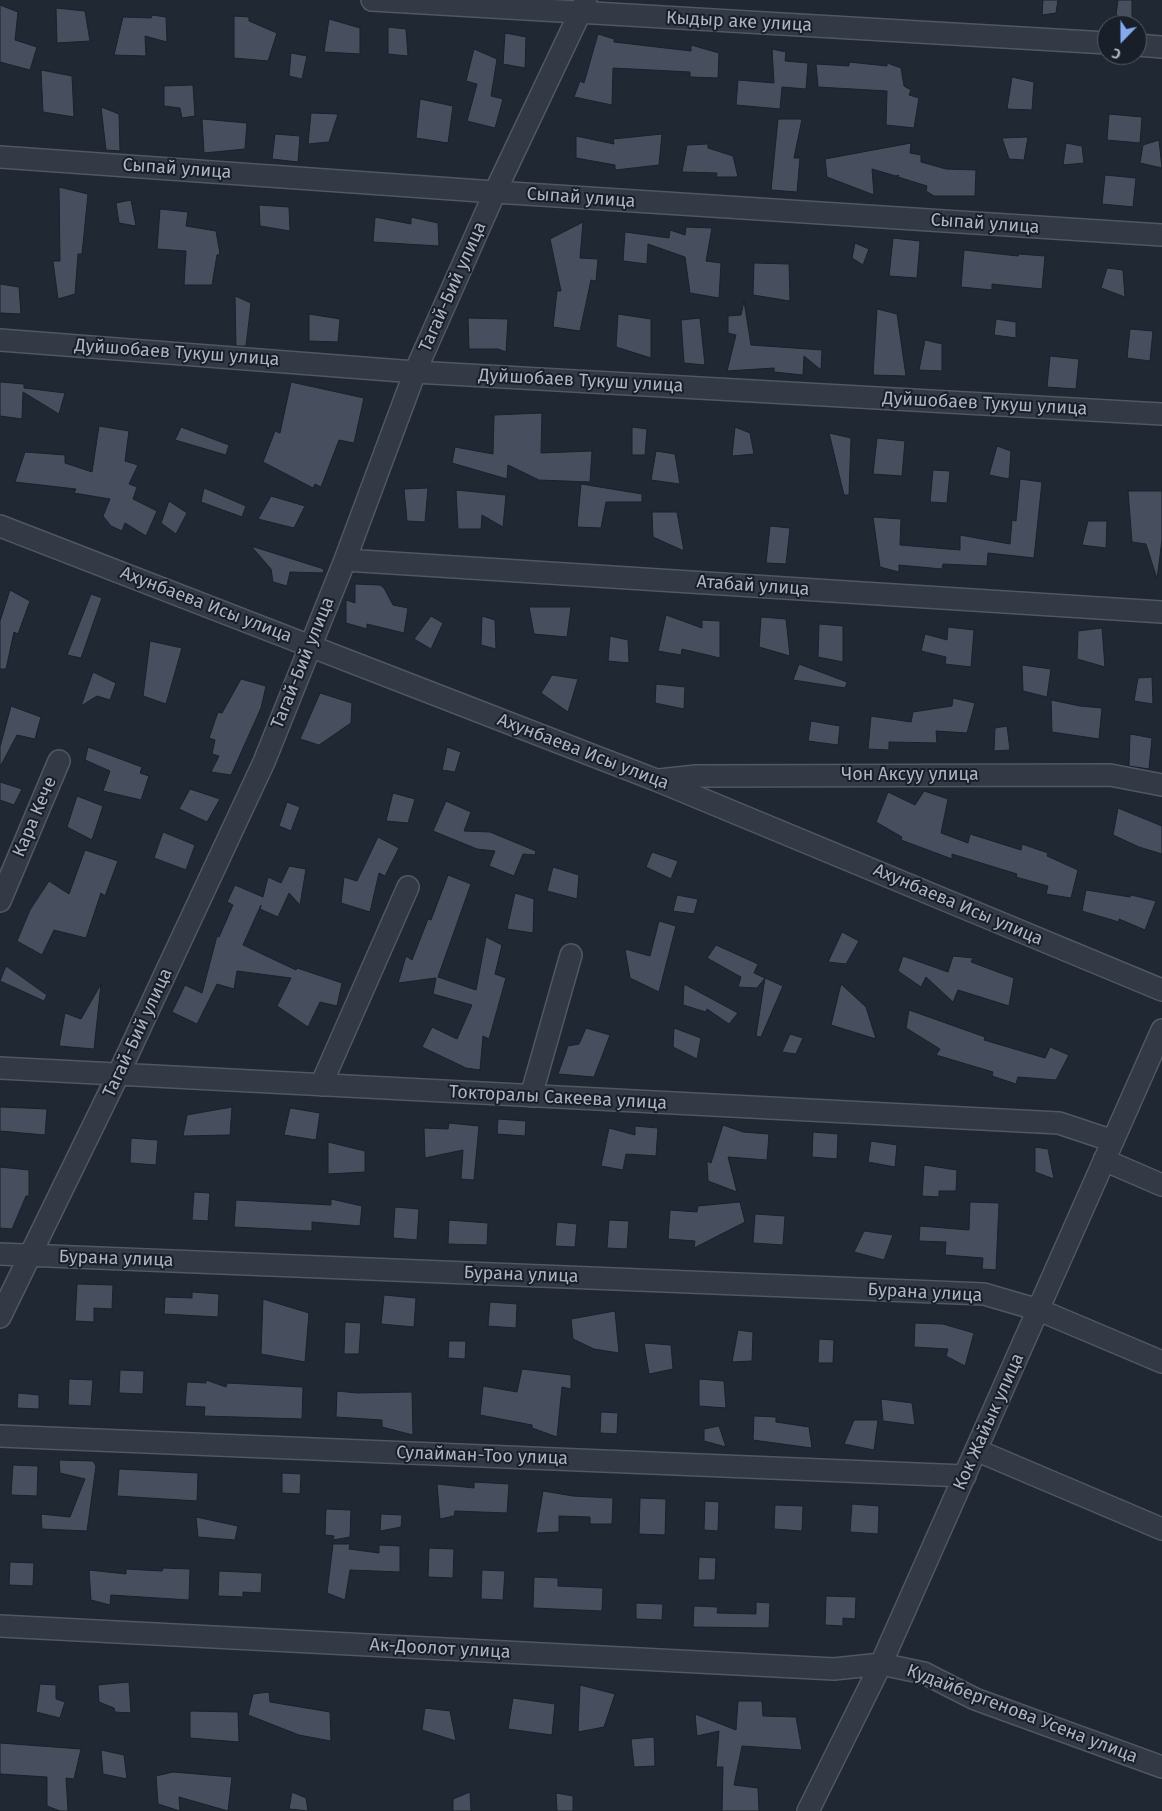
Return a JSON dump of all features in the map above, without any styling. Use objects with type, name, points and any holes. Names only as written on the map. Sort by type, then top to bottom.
[{"type":"street","name":"Кыдыр аке улица","points":[[372,0],[583,6],[1097,42]]},
{"type":"street","name":"Тагай-Бий улица","points":[[0,1317],[118,1075],[264,762],[344,560],[415,372],[583,6]]},
{"type":"street","points":[[1147,46],[1162,47]]},
{"type":"street","name":"Сыпай улица","points":[[0,157],[496,192],[1162,235]]},
{"type":"street","name":"Дуйшобаев Тукуш улица","points":[[0,340],[415,372],[1162,414]]},
{"type":"street","name":"Ахунбаева Исы улица","points":[[0,526],[656,780],[1162,990]]},
{"type":"street","name":"Атабай улица","points":[[344,560],[1162,612]]},
{"type":"street","name":"Кара Кече","points":[[0,902],[59,761]]},
{"type":"street","name":"Чон Аксуу улица","points":[[656,780],[696,776],[1110,775],[1162,785]]},
{"type":"street","points":[[321,1086],[408,887]]},
{"type":"street","points":[[531,1096],[571,955]]},
{"type":"street","name":"Кок Жайык улица","points":[[814,1809],[881,1664],[1162,1030]]},
{"type":"street","name":"Токторалы Сакеева улица","points":[[0,1068],[1059,1123],[1109,1150],[1162,1185]]},
{"type":"street","name":"Бурана улица","points":[[0,1254],[984,1294],[1039,1310],[1162,1362]]},
{"type":"street","name":"Сулайман-Тоо улица","points":[[0,1436],[964,1476]]},
{"type":"street","points":[[976,1450],[1162,1530]]},
{"type":"street","name":"Ак-Доолот улица","points":[[0,1626],[834,1669],[881,1664]]},
{"type":"street","name":"Кудайбергенова Усена улица","points":[[881,1664],[924,1673],[975,1699],[1162,1767]]},
{"type":"building","points":[[1043,0],[1058,0],[1056,13],[1042,15]]},
{"type":"building","points":[[1118,0],[1132,0],[1132,15],[1116,15]]},
{"type":"building","points":[[0,5],[18,12],[15,40],[37,47],[30,70],[0,62]]},
{"type":"building","points":[[56,8],[85,11],[90,41],[57,43]]},
{"type":"building","points":[[152,15],[166,17],[167,42],[145,36],[146,56],[114,55],[123,17],[151,18]]},
{"type":"building","points":[[234,16],[249,17],[249,21],[277,33],[268,61],[234,58]]},
{"type":"building","points":[[329,19],[360,28],[360,54],[324,52]]},
{"type":"building","points":[[388,27],[406,29],[408,56],[388,54]]},
{"type":"building","points":[[505,33],[526,37],[525,68],[503,64]]},
{"type":"building","points":[[598,34],[614,39],[614,42],[691,51],[691,45],[719,53],[718,78],[690,77],[690,72],[613,68],[612,105],[574,97],[580,81],[584,83]]},
{"type":"building","points":[[474,49],[497,59],[491,96],[503,99],[495,128],[467,121],[477,84],[466,81]]},
{"type":"building","points":[[772,49],[786,52],[785,61],[808,63],[806,89],[782,87],[780,109],[736,105],[738,80],[774,83]]},
{"type":"building","points":[[291,53],[307,56],[302,79],[289,76]]},
{"type":"building","points":[[849,62],[887,66],[887,63],[901,68],[904,86],[911,90],[909,95],[919,98],[914,128],[886,125],[887,91],[818,87],[816,64],[849,66]]},
{"type":"building","points":[[41,70],[72,76],[74,117],[43,112]]},
{"type":"building","points":[[1012,77],[1034,82],[1032,110],[1007,109]]},
{"type":"building","points":[[193,85],[195,116],[182,118],[180,108],[164,106],[164,86]]},
{"type":"building","points":[[420,99],[453,106],[448,143],[416,138]]},
{"type":"building","points":[[101,107],[119,114],[120,151],[106,150]]},
{"type":"building","points":[[311,113],[338,114],[329,142],[308,144]]},
{"type":"building","points":[[1109,114],[1142,117],[1140,143],[1107,140]]},
{"type":"building","points":[[202,119],[247,123],[245,149],[204,153]]},
{"type":"building","points":[[778,119],[802,119],[794,158],[800,158],[797,192],[771,190]]},
{"type":"building","points":[[275,134],[300,136],[298,162],[272,159]]},
{"type":"building","points":[[662,134],[659,165],[615,170],[615,165],[576,158],[576,136],[614,144],[613,139]]},
{"type":"building","points":[[1028,137],[1024,160],[1009,159],[1002,138]]},
{"type":"building","points":[[1159,140],[1162,168],[1140,163],[1143,145]]},
{"type":"building","points":[[911,143],[910,153],[921,155],[921,162],[946,169],[976,170],[975,196],[934,196],[926,191],[927,186],[898,177],[899,175],[896,176],[872,169],[874,195],[827,177],[825,159]]},
{"type":"building","points":[[1066,143],[1082,146],[1084,163],[1063,165]]},
{"type":"building","points":[[708,144],[708,148],[733,156],[738,177],[716,177],[717,173],[682,172],[687,145]]},
{"type":"building","points":[[1105,175],[1136,178],[1133,207],[1102,204]]},
{"type":"building","points":[[59,187],[88,194],[82,254],[78,254],[75,294],[58,299],[53,261],[60,261]]},
{"type":"building","points":[[131,200],[136,226],[119,223],[116,203]]},
{"type":"building","points":[[259,205],[289,207],[290,231],[260,226]]},
{"type":"building","points":[[160,209],[188,212],[186,226],[216,231],[220,254],[217,255],[212,285],[184,285],[186,251],[157,249]]},
{"type":"building","points":[[375,217],[411,224],[411,217],[438,223],[439,246],[373,242]]},
{"type":"building","points":[[583,222],[580,258],[598,259],[596,281],[591,280],[580,331],[553,327],[557,291],[561,291],[550,239]]},
{"type":"building","points":[[686,227],[712,228],[706,261],[721,263],[719,298],[690,293],[685,257],[648,244],[647,264],[623,261],[625,232],[669,238],[670,230],[685,235]]},
{"type":"building","points":[[893,238],[920,241],[917,278],[889,276]]},
{"type":"building","points":[[855,243],[869,249],[863,265],[852,258]]},
{"type":"building","points":[[964,250],[1018,256],[1019,254],[1045,256],[1042,289],[992,284],[992,290],[961,287]]},
{"type":"building","points":[[754,263],[789,264],[790,301],[753,295]]},
{"type":"building","points":[[1107,268],[1123,270],[1125,297],[1101,288]]},
{"type":"building","points":[[0,284],[19,287],[21,314],[0,313]]},
{"type":"building","points":[[235,296],[251,303],[246,346],[236,346]]},
{"type":"building","points":[[744,301],[751,345],[822,350],[821,370],[804,356],[803,375],[774,372],[774,368],[727,371],[736,335],[728,333],[728,316],[741,315]]},
{"type":"building","points":[[877,309],[897,314],[906,376],[873,375]]},
{"type":"building","points":[[309,314],[340,319],[338,342],[309,341]]},
{"type":"building","points":[[618,314],[651,319],[651,358],[616,347]]},
{"type":"building","points":[[468,318],[508,319],[506,352],[498,349],[469,349]]},
{"type":"building","points":[[700,318],[705,365],[684,363],[681,320]]},
{"type":"building","points":[[996,319],[1016,322],[1016,338],[994,335]]},
{"type":"building","points":[[1130,329],[1153,331],[1150,361],[1127,358]]},
{"type":"building","points":[[925,340],[942,344],[942,371],[919,370]]},
{"type":"building","points":[[1050,356],[1079,359],[1076,389],[1047,387]]},
{"type":"building","points":[[0,382],[24,384],[24,388],[65,393],[59,414],[23,392],[22,419],[0,416]]},
{"type":"building","points":[[291,382],[364,398],[354,443],[339,440],[321,487],[315,484],[313,488],[263,462],[275,431],[280,433]]},
{"type":"building","points":[[542,413],[541,453],[592,451],[590,482],[539,480],[508,465],[507,479],[452,463],[455,447],[493,454],[494,415]]},
{"type":"building","points":[[99,426],[129,431],[125,461],[138,465],[129,484],[137,487],[133,499],[157,511],[146,536],[125,523],[122,531],[111,526],[103,516],[110,499],[74,493],[76,489],[15,482],[25,452],[65,455],[65,463],[92,472]]},
{"type":"building","points":[[181,427],[229,445],[226,455],[175,440]]},
{"type":"building","points":[[632,427],[647,429],[645,455],[632,455]]},
{"type":"building","points":[[735,427],[750,433],[754,454],[732,456]]},
{"type":"building","points":[[829,433],[851,438],[849,495],[844,495]]},
{"type":"building","points":[[877,438],[905,441],[902,476],[873,474]]},
{"type":"building","points":[[997,446],[1011,451],[1009,479],[989,475]]},
{"type":"building","points":[[656,451],[675,454],[680,484],[651,480]]},
{"type":"building","points":[[933,470],[950,471],[947,503],[930,502]]},
{"type":"building","points":[[1020,479],[1042,482],[1034,558],[988,553],[987,566],[943,564],[942,569],[899,565],[899,572],[880,567],[873,517],[901,519],[900,545],[960,550],[960,535],[1010,544],[1012,520],[1016,521]]},
{"type":"building","points":[[581,484],[642,494],[642,502],[606,502],[601,528],[577,527]]},
{"type":"building","points":[[204,488],[246,506],[242,517],[201,502]]},
{"type":"building","points":[[428,488],[425,522],[407,521],[404,489]]},
{"type":"building","points":[[456,490],[506,495],[503,527],[482,515],[481,529],[458,529]]},
{"type":"building","points":[[1128,491],[1162,491],[1162,540],[1157,579],[1146,544],[1132,542]]},
{"type":"building","points":[[271,496],[305,506],[294,528],[258,519]]},
{"type":"building","points":[[169,501],[187,513],[176,534],[161,523]]},
{"type":"building","points":[[652,512],[677,512],[684,551],[653,537]]},
{"type":"building","points":[[1088,521],[1107,521],[1106,548],[1082,545]]},
{"type":"building","points":[[770,526],[790,528],[786,564],[766,563]]},
{"type":"building","points":[[251,546],[324,569],[323,573],[290,572],[287,586],[273,582],[271,569]]},
{"type":"building","points":[[355,584],[380,585],[384,588],[393,605],[408,608],[404,633],[367,624],[367,629],[346,623],[346,600],[355,603]]},
{"type":"building","points":[[10,590],[30,601],[18,634],[14,632],[6,669],[0,669],[0,621]]},
{"type":"building","points":[[91,594],[102,598],[81,658],[67,655]]},
{"type":"building","points":[[529,607],[571,607],[567,637],[534,634]]},
{"type":"building","points":[[666,615],[702,628],[702,620],[720,621],[720,658],[682,649],[681,655],[658,651]]},
{"type":"building","points":[[431,616],[443,623],[431,649],[414,639]]},
{"type":"building","points":[[482,616],[495,620],[496,649],[481,645]]},
{"type":"building","points":[[761,617],[786,619],[790,656],[759,647]]},
{"type":"building","points":[[819,624],[843,626],[843,662],[818,657]]},
{"type":"building","points":[[948,627],[974,630],[971,667],[945,664],[946,657],[921,651],[925,634],[947,640]]},
{"type":"building","points":[[1102,628],[1105,667],[1077,659],[1078,631]]},
{"type":"building","points":[[610,636],[628,640],[629,663],[608,661]]},
{"type":"building","points":[[150,641],[182,648],[166,704],[143,696]]},
{"type":"building","points":[[799,664],[847,682],[845,688],[793,680]]},
{"type":"building","points":[[1022,665],[1051,669],[1047,697],[1023,691]]},
{"type":"building","points":[[93,672],[116,683],[110,700],[97,696],[81,706]]},
{"type":"building","points":[[552,675],[578,679],[568,712],[541,693]]},
{"type":"building","points":[[1152,677],[1153,704],[1134,701],[1138,678]]},
{"type":"building","points":[[241,679],[266,686],[261,708],[231,775],[211,772],[219,756],[212,754],[215,740],[209,738],[218,712],[222,713]]},
{"type":"building","points":[[656,684],[685,687],[684,709],[655,703]]},
{"type":"building","points":[[320,693],[352,703],[351,723],[319,745],[300,739]]},
{"type":"building","points":[[953,698],[975,703],[967,733],[936,731],[937,743],[889,742],[889,750],[868,749],[871,716],[911,722],[913,712],[952,706]]},
{"type":"building","points":[[1051,700],[1102,708],[1099,739],[1052,732]]},
{"type":"building","points":[[11,706],[41,717],[35,739],[17,735],[0,767],[0,747]]},
{"type":"building","points":[[811,721],[840,726],[838,745],[808,741]]},
{"type":"building","points":[[1007,726],[1010,750],[994,751],[995,728]]},
{"type":"building","points":[[1130,734],[1152,738],[1149,769],[1129,766]]},
{"type":"building","points":[[88,747],[142,767],[140,773],[149,776],[141,800],[103,791],[110,771],[85,760]]},
{"type":"building","points":[[447,747],[461,752],[455,772],[442,770]]},
{"type":"building","points":[[0,782],[22,789],[14,805],[0,800]]},
{"type":"building","points":[[190,789],[220,799],[207,822],[179,809]]},
{"type":"building","points":[[924,791],[948,799],[941,833],[968,843],[970,834],[1021,850],[1022,844],[1048,853],[1047,856],[1078,870],[1071,898],[1046,894],[1048,886],[1016,877],[1017,874],[952,854],[952,859],[901,840],[902,837],[876,822],[888,792],[915,805]]},
{"type":"building","points":[[393,793],[415,799],[408,823],[386,821]]},
{"type":"building","points":[[77,796],[103,806],[92,840],[67,827]]},
{"type":"building","points":[[446,801],[471,812],[464,831],[490,832],[536,851],[535,855],[523,854],[514,876],[489,866],[495,851],[477,849],[433,831]]},
{"type":"building","points":[[287,802],[300,807],[291,831],[279,826]]},
{"type":"building","points":[[1118,808],[1162,826],[1162,854],[1139,847],[1113,835]]},
{"type":"building","points":[[163,832],[195,845],[186,870],[154,858]]},
{"type":"building","points":[[378,837],[399,848],[385,876],[379,873],[370,912],[341,903],[344,877],[357,881]]},
{"type":"building","points":[[85,850],[118,861],[105,896],[101,893],[86,938],[54,930],[42,955],[17,941],[30,910],[49,881],[69,894]]},
{"type":"building","points":[[652,852],[678,861],[671,879],[646,867]]},
{"type":"building","points":[[289,866],[306,869],[300,905],[289,893],[278,917],[260,909],[261,905],[243,945],[296,970],[297,968],[342,983],[337,1006],[320,1002],[308,1027],[277,1006],[291,978],[237,971],[234,989],[217,984],[197,1024],[172,1012],[185,985],[202,993],[217,936],[219,937],[233,905],[227,902],[235,885],[263,897],[268,877],[281,883]]},
{"type":"building","points":[[553,867],[579,875],[577,899],[547,891]]},
{"type":"building","points":[[448,875],[471,884],[438,977],[476,990],[486,937],[502,945],[495,974],[506,978],[489,1039],[483,1036],[480,1070],[466,1068],[422,1047],[432,1027],[457,1039],[472,1005],[433,994],[436,978],[398,983],[406,956],[412,960],[428,919],[431,920]]},
{"type":"building","points":[[1086,890],[1130,897],[1131,895],[1156,901],[1145,930],[1119,919],[1119,922],[1082,911]]},
{"type":"building","points":[[515,893],[534,899],[533,933],[507,929]]},
{"type":"building","points":[[677,895],[698,899],[694,914],[673,911]]},
{"type":"building","points":[[659,921],[676,926],[659,992],[630,978],[625,949],[650,956]]},
{"type":"building","points":[[842,932],[859,941],[846,964],[828,962]]},
{"type":"building","points":[[716,945],[758,964],[754,973],[765,978],[757,988],[738,987],[741,977],[707,958]]},
{"type":"building","points":[[903,956],[948,972],[953,956],[973,958],[971,962],[1014,978],[1009,1006],[958,990],[953,1002],[926,977],[921,987],[898,971]]},
{"type":"building","points":[[6,966],[47,995],[44,1001],[0,981]]},
{"type":"building","points":[[765,978],[783,986],[761,1037],[756,1036]]},
{"type":"building","points":[[101,984],[94,1049],[59,1046],[65,1013],[81,1019]]},
{"type":"building","points":[[684,984],[738,1013],[729,1024],[707,1009],[706,1012],[683,1005]]},
{"type":"building","points":[[841,984],[866,1007],[876,1039],[831,1025]]},
{"type":"building","points":[[909,1010],[985,1037],[984,1040],[1045,1058],[1050,1047],[1069,1055],[1056,1080],[1018,1077],[1016,1084],[992,1076],[993,1072],[936,1055],[940,1049],[906,1028]]},
{"type":"building","points":[[586,1028],[610,1035],[594,1077],[558,1074],[568,1046],[579,1044]]},
{"type":"building","points":[[674,1028],[701,1038],[697,1059],[673,1047]]},
{"type":"building","points":[[790,1034],[803,1038],[796,1054],[782,1052]]},
{"type":"building","points":[[0,1107],[47,1109],[45,1135],[0,1131]]},
{"type":"building","points":[[232,1107],[230,1135],[183,1136],[187,1115]]},
{"type":"building","points":[[290,1108],[320,1113],[316,1140],[284,1135]]},
{"type":"building","points":[[498,1119],[526,1121],[525,1136],[497,1134]]},
{"type":"building","points":[[449,1123],[479,1126],[474,1180],[461,1179],[463,1150],[425,1158],[424,1128],[448,1129]]},
{"type":"building","points":[[723,1125],[743,1132],[769,1134],[767,1160],[728,1157],[737,1192],[708,1181],[707,1161],[711,1163]]},
{"type":"building","points":[[635,1126],[658,1128],[656,1156],[626,1154],[623,1170],[601,1166],[609,1128],[635,1135]]},
{"type":"building","points":[[813,1132],[838,1134],[837,1159],[812,1157]]},
{"type":"building","points":[[131,1138],[158,1140],[156,1165],[130,1163]]},
{"type":"building","points":[[871,1141],[897,1145],[895,1167],[868,1162]]},
{"type":"building","points":[[328,1142],[365,1151],[365,1172],[328,1174]]},
{"type":"building","points":[[1035,1147],[1048,1149],[1054,1179],[1035,1172]]},
{"type":"building","points":[[924,1165],[957,1170],[956,1191],[939,1191],[939,1197],[922,1196]]},
{"type":"building","points":[[0,1167],[29,1170],[29,1196],[26,1196],[12,1229],[0,1228]]},
{"type":"building","points":[[194,1192],[210,1193],[208,1221],[192,1220]]},
{"type":"building","points":[[331,1199],[362,1206],[360,1226],[312,1222],[312,1231],[234,1227],[236,1200],[331,1205]]},
{"type":"building","points":[[740,1202],[745,1222],[694,1248],[695,1241],[668,1239],[670,1210],[697,1212],[698,1206]]},
{"type":"building","points":[[970,1202],[999,1203],[996,1270],[982,1269],[983,1258],[945,1255],[946,1242],[919,1241],[920,1226],[969,1230]]},
{"type":"building","points":[[395,1207],[419,1209],[417,1240],[393,1238]]},
{"type":"building","points":[[755,1214],[785,1216],[783,1245],[753,1243]]},
{"type":"building","points":[[449,1220],[488,1223],[487,1245],[448,1244]]},
{"type":"building","points":[[609,1220],[629,1221],[627,1249],[607,1248]]},
{"type":"building","points":[[557,1222],[577,1224],[575,1247],[555,1246]]},
{"type":"building","points":[[864,1231],[893,1235],[884,1260],[854,1252]]},
{"type":"building","points":[[77,1284],[113,1285],[112,1309],[94,1308],[94,1322],[75,1321]]},
{"type":"building","points":[[192,1292],[219,1294],[218,1317],[164,1314],[165,1297],[192,1298]]},
{"type":"building","points":[[384,1295],[416,1298],[414,1327],[381,1324]]},
{"type":"building","points":[[263,1299],[309,1313],[305,1362],[261,1354]]},
{"type":"building","points":[[490,1302],[517,1304],[516,1328],[488,1326]]},
{"type":"building","points":[[615,1311],[619,1353],[594,1349],[573,1339],[571,1319]]},
{"type":"building","points":[[345,1322],[361,1323],[359,1354],[344,1354]]},
{"type":"building","points":[[915,1323],[943,1324],[974,1333],[965,1366],[946,1356],[948,1349],[914,1347]]},
{"type":"building","points":[[738,1330],[753,1332],[752,1361],[732,1362]]},
{"type":"building","points":[[819,1339],[834,1340],[833,1363],[818,1363]]},
{"type":"building","points":[[449,1341],[466,1341],[465,1359],[448,1358]]},
{"type":"building","points":[[644,1343],[671,1345],[673,1369],[649,1374]]},
{"type":"building","points":[[522,1369],[571,1375],[571,1389],[562,1387],[557,1437],[532,1428],[532,1425],[480,1415],[483,1386],[517,1392]]},
{"type":"building","points":[[120,1370],[144,1371],[143,1394],[119,1393]]},
{"type":"building","points":[[69,1379],[93,1380],[91,1406],[68,1405]]},
{"type":"building","points":[[699,1379],[724,1381],[726,1408],[699,1406]]},
{"type":"building","points":[[206,1380],[226,1387],[227,1383],[303,1387],[302,1419],[204,1416],[205,1407],[185,1406],[187,1382],[206,1383]]},
{"type":"building","points":[[337,1391],[357,1393],[412,1392],[413,1435],[382,1427],[382,1420],[336,1417]]},
{"type":"building","points":[[18,1393],[39,1395],[39,1409],[17,1408]]},
{"type":"building","points":[[881,1399],[912,1403],[915,1425],[883,1421]]},
{"type":"building","points":[[601,1412],[618,1413],[617,1434],[600,1433]]},
{"type":"building","points":[[754,1416],[776,1417],[776,1422],[809,1427],[812,1448],[753,1440]]},
{"type":"building","points":[[854,1420],[878,1420],[874,1450],[844,1444]]},
{"type":"building","points":[[719,1426],[726,1447],[704,1441],[704,1429]]},
{"type":"building","points":[[59,1460],[93,1461],[96,1466],[87,1531],[42,1529],[41,1514],[70,1517],[85,1479],[60,1473]]},
{"type":"building","points":[[13,1465],[38,1466],[37,1496],[11,1495]]},
{"type":"building","points":[[119,1469],[198,1473],[197,1501],[117,1496]]},
{"type":"building","points":[[282,1473],[301,1474],[300,1494],[282,1493]]},
{"type":"building","points":[[474,1482],[509,1484],[507,1513],[455,1511],[454,1516],[440,1519],[437,1484],[474,1488]]},
{"type":"building","points":[[543,1491],[573,1496],[613,1498],[612,1524],[590,1524],[590,1517],[559,1516],[559,1532],[536,1533]]},
{"type":"building","points":[[640,1498],[666,1499],[665,1535],[639,1534]]},
{"type":"building","points":[[705,1501],[719,1502],[718,1531],[704,1530]]},
{"type":"building","points":[[852,1504],[879,1506],[878,1534],[850,1532]]},
{"type":"building","points":[[775,1505],[803,1506],[802,1531],[774,1529]]},
{"type":"building","points":[[326,1509],[351,1510],[350,1537],[333,1540],[334,1536],[325,1535]]},
{"type":"building","points":[[381,1514],[402,1515],[401,1527],[380,1531]]},
{"type":"building","points":[[196,1517],[238,1526],[235,1540],[198,1537]]},
{"type":"building","points":[[333,1544],[350,1544],[349,1549],[379,1553],[379,1545],[400,1546],[400,1572],[350,1570],[345,1600],[327,1593]]},
{"type":"building","points":[[429,1548],[454,1549],[453,1578],[428,1577]]},
{"type":"building","points":[[699,1557],[716,1558],[715,1580],[698,1580]]},
{"type":"building","points":[[10,1562],[34,1563],[33,1586],[9,1585]]},
{"type":"building","points":[[163,1568],[190,1569],[189,1600],[111,1595],[110,1605],[91,1600],[89,1570],[126,1574],[126,1569],[162,1571]]},
{"type":"building","points":[[482,1570],[505,1571],[503,1600],[481,1599]]},
{"type":"building","points":[[219,1571],[262,1573],[261,1593],[243,1592],[243,1597],[218,1596]]},
{"type":"building","points":[[534,1577],[558,1578],[558,1586],[603,1588],[602,1611],[533,1608]]},
{"type":"building","points":[[826,1596],[856,1597],[855,1619],[843,1618],[843,1626],[825,1625]]},
{"type":"building","points":[[756,1602],[770,1603],[769,1628],[693,1627],[694,1606],[718,1607],[717,1613],[756,1614]]},
{"type":"building","points":[[636,1603],[663,1604],[662,1620],[636,1619]]},
{"type":"building","points":[[129,1682],[131,1713],[115,1712],[114,1708],[99,1702],[98,1685]]},
{"type":"building","points":[[40,1684],[56,1685],[56,1699],[65,1702],[60,1718],[36,1712]]},
{"type":"building","points":[[580,1685],[615,1694],[604,1727],[578,1732]]},
{"type":"building","points":[[269,1692],[270,1702],[330,1712],[331,1741],[299,1735],[248,1715],[253,1694]]},
{"type":"building","points":[[513,1698],[555,1704],[552,1735],[508,1729]]},
{"type":"building","points":[[738,1701],[762,1701],[763,1716],[796,1717],[802,1750],[742,1746],[734,1785],[758,1788],[759,1811],[722,1811],[723,1767],[716,1767],[719,1731],[697,1736],[695,1714],[736,1730]]},
{"type":"building","points":[[425,1708],[450,1711],[456,1741],[422,1730]]},
{"type":"building","points":[[190,1711],[238,1712],[239,1742],[190,1738]]},
{"type":"building","points":[[654,1737],[655,1766],[634,1767],[631,1739]]},
{"type":"building","points":[[0,1743],[81,1749],[74,1779],[66,1778],[68,1811],[60,1811],[47,1806],[47,1777],[0,1774]]},
{"type":"building","points":[[101,1750],[124,1755],[127,1779],[103,1774]]},
{"type":"building","points":[[173,1772],[232,1777],[228,1811],[179,1797],[180,1811],[158,1804],[156,1776]]},
{"type":"building","points":[[292,1792],[306,1798],[308,1811],[289,1809]]},
{"type":"building","points":[[470,1792],[471,1811],[453,1811],[453,1799]]},
{"type":"building","points":[[556,1793],[573,1796],[573,1811],[557,1811]]}]
